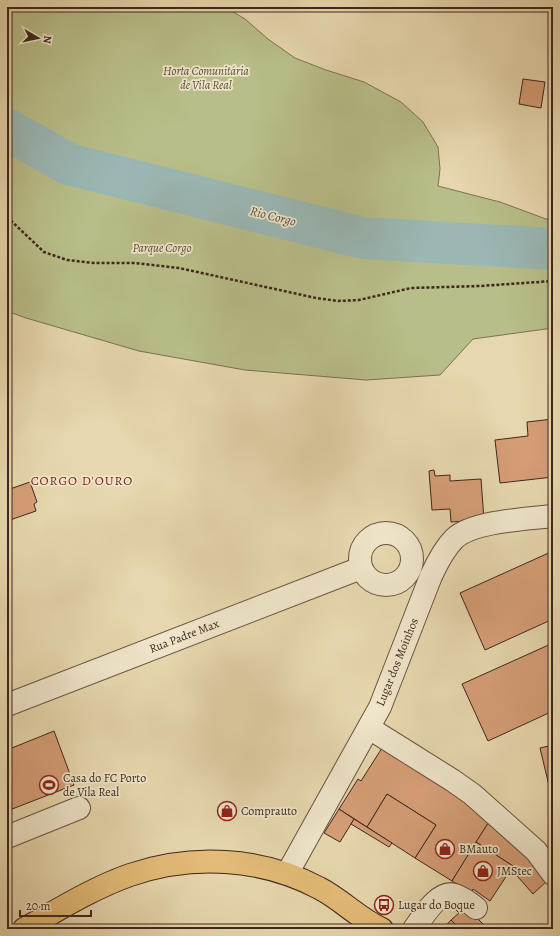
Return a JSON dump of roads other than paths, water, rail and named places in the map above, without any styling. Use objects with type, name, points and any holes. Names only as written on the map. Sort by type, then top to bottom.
[{"type":"main road","points":[[24,929],[113,882],[128,876],[159,867],[181,863],[216,861],[260,867],[287,874],[319,888],[335,897],[375,927]]},
{"type":"street","name":"Lugar dos Moinhos","points":[[287,874],[369,728],[384,698],[431,576],[438,562],[455,538],[476,527],[488,524],[553,516]]},
{"type":"street","name":"Rua Padre Max","points":[[7,705],[361,568]]},
{"type":"street","points":[[369,728],[472,794],[536,851],[553,874]]},
{"type":"street","points":[[7,837],[79,808]]},
{"type":"street","points":[[414,929],[438,899],[444,895],[453,894],[476,908]]},
{"type":"waterway","name":"Rio Corgo","points":[[7,129],[68,164],[363,238],[553,249]]},
{"type":"place","name":"Casa do FC Porto de Vila Real","points":[[49,785]]},
{"type":"place","name":"Comprauto","points":[[227,811]]},
{"type":"place","name":"BMauto","points":[[445,849]]},
{"type":"place","name":"JMStec","points":[[483,871]]},
{"type":"place","name":"Lugar do Boque","points":[[384,905]]},
{"type":"district","name":"CORGO D'OURO","points":[[82,480]]},
{"type":"park label","name":"Horta Comunitária de Vila Real","points":[[206,78]]},
{"type":"park label","name":"Parque Corgo","points":[[162,248]]}]
